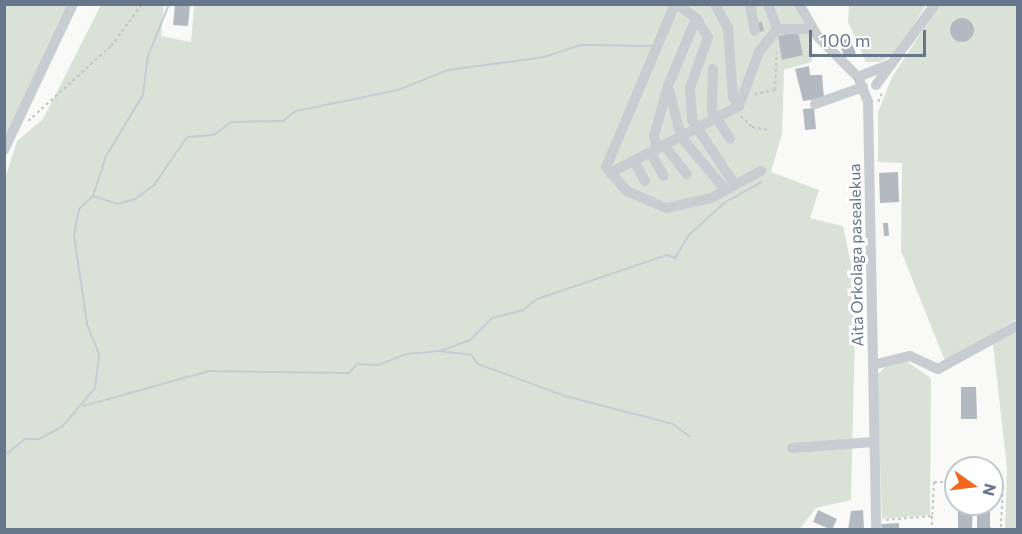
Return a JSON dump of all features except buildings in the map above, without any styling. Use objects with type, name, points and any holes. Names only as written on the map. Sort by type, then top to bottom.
[{"type":"street","points":[[4,150],[73,4]]},
{"type":"street","points":[[728,185],[696,129],[690,88],[708,37],[696,19],[676,4],[609,150],[610,173],[627,191],[666,208],[711,198],[728,185],[761,171]]},
{"type":"street","points":[[715,4],[728,28],[733,97],[737,107]]},
{"type":"street","points":[[750,4],[755,32]]},
{"type":"street","points":[[768,4],[777,29]]},
{"type":"street","name":"Aita Orkolaga pasealekua","points":[[799,4],[812,29],[860,82],[868,102],[876,525]]},
{"type":"street","points":[[868,102],[876,85],[935,4]]},
{"type":"street","points":[[797,27],[805,16]]},
{"type":"street","points":[[664,176],[654,136],[668,86],[696,19]]},
{"type":"street","points":[[610,173],[737,107],[759,52],[777,29],[797,27],[812,29]]},
{"type":"street","points":[[816,104],[860,82],[895,60]]},
{"type":"street","points":[[713,69],[710,99],[716,118],[730,139]]},
{"type":"street","points":[[874,72],[876,85]]},
{"type":"street","points":[[668,86],[681,137],[728,185]]},
{"type":"street","points":[[657,149],[687,174]]},
{"type":"street","points":[[634,161],[645,181]]},
{"type":"street","points":[[873,365],[910,356],[938,369],[1017,325]]},
{"type":"street","points":[[792,448],[874,442]]},
{"type":"path","points":[[26,122],[111,46],[142,4]]},
{"type":"path","points":[[758,91],[776,90],[776,53]]},
{"type":"path","points":[[737,107],[753,127],[769,130]]},
{"type":"path","points":[[932,530],[934,482],[944,482]]},
{"type":"path","points":[[876,525],[932,516]]},
{"type":"shaded area","points":[[5,5],[69,5],[5,144]]},
{"type":"shaded area","points":[[101,5],[164,5],[161,36],[191,42],[194,5],[794,5],[809,31],[813,56],[811,62],[784,70],[782,134],[771,172],[819,190],[810,218],[843,226],[856,289],[851,500],[816,508],[799,530],[5,530],[5,178],[17,141],[43,119]]},
{"type":"shaded area","points":[[849,5],[926,5],[895,54],[879,62],[866,62],[848,22]]},
{"type":"shaded area","points":[[939,5],[1017,5],[1017,319],[945,361],[901,251],[902,163],[878,162],[878,112],[892,77]]},
{"type":"shaded area","points":[[1017,330],[1017,529],[1005,529],[1007,468],[993,344]]},
{"type":"shaded area","points":[[906,361],[931,378],[930,515],[882,519],[877,375],[885,367]]},
{"type":"waterway","points":[[4,456],[25,439],[39,439],[62,427],[95,388],[99,354],[87,324],[74,235],[79,209],[93,196],[105,158],[143,95],[148,56],[169,4]]},
{"type":"waterway","points":[[93,196],[118,204],[135,199],[154,185],[187,137],[214,135],[231,122],[283,121],[296,111],[398,90],[448,70],[544,57],[582,45],[652,46]]},
{"type":"waterway","points":[[83,406],[209,371],[349,373],[357,364],[378,365],[407,354],[440,351],[470,340],[492,318],[523,310],[537,299],[667,255],[675,258],[688,236],[724,203],[761,182]]},
{"type":"waterway","points":[[440,351],[471,355],[478,364],[565,396],[673,424],[690,437]]}]
